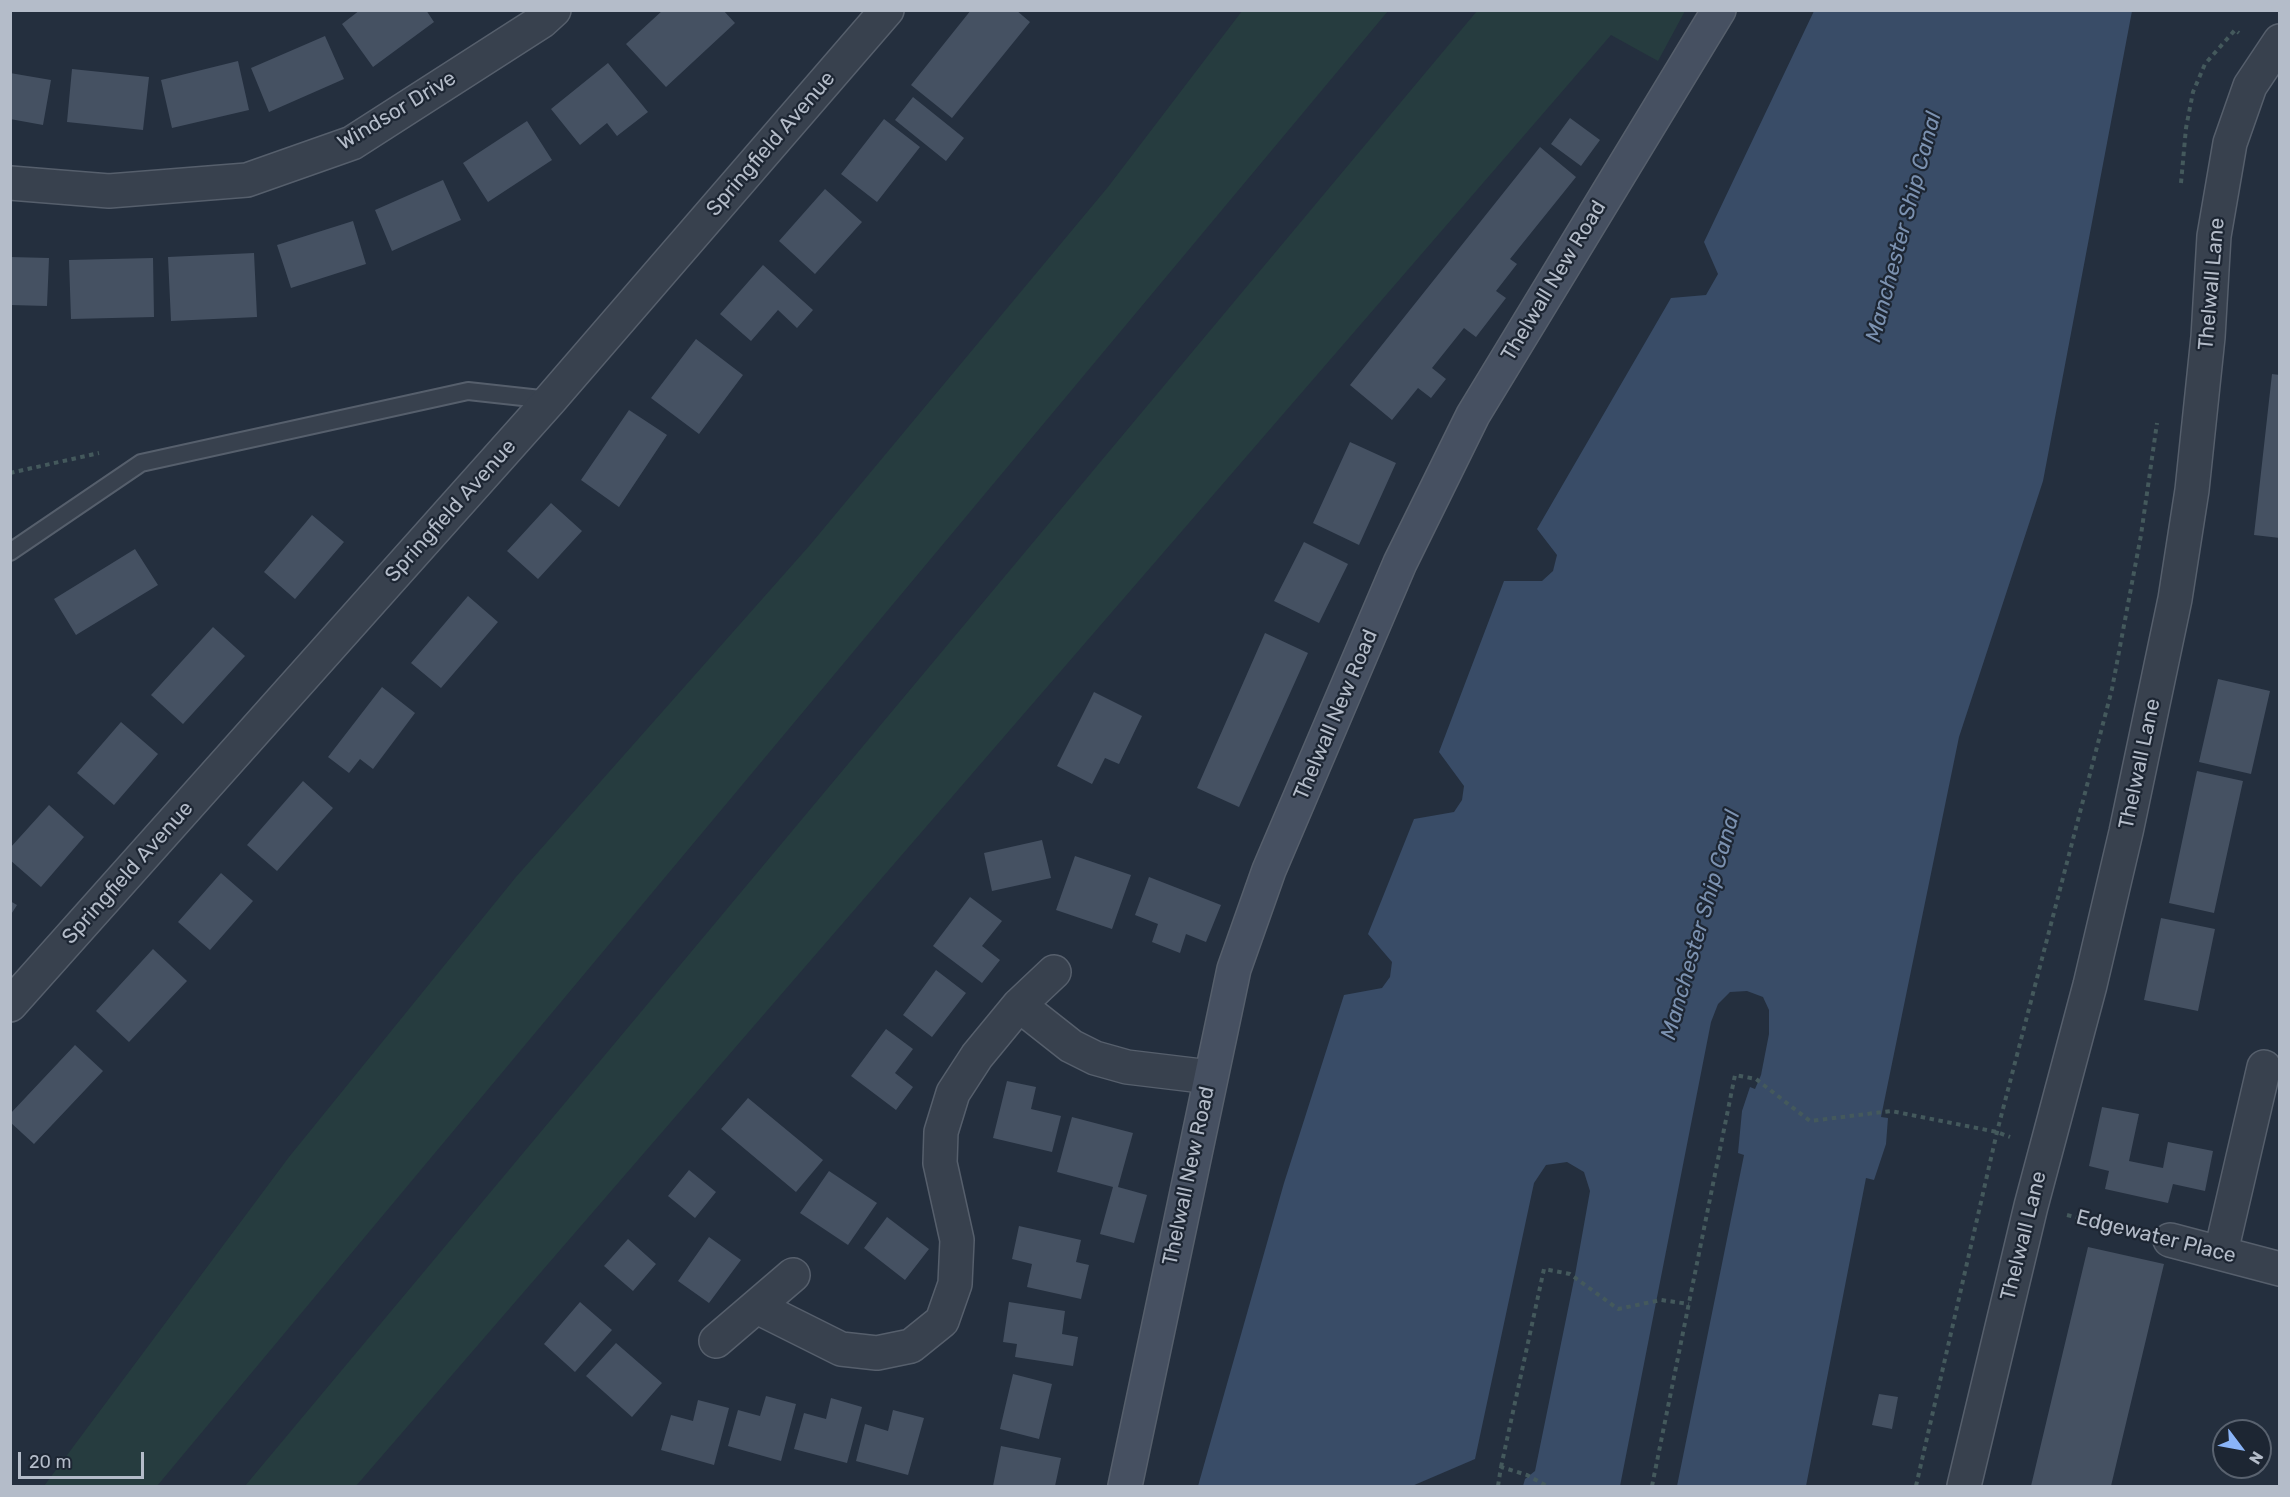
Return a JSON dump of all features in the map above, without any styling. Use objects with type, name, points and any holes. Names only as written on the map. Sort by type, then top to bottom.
[{"type":"main road","name":"Thelwall New Road","points":[[1125,1486],[1209,1077],[1234,969],[1269,870],[1400,563],[1473,415],[1719,10]]},
{"type":"street","name":"Windsor Drive","points":[[10,183],[109,191],[247,180],[352,143],[542,21],[554,10]]},
{"type":"street","name":"Springfield Avenue","points":[[10,1005],[550,400],[887,10]]},
{"type":"street","name":"Thelwall Lane","points":[[1964,1486],[2031,1206],[2092,974],[2126,832],[2175,598],[2194,479],[2208,337],[2214,236],[2230,143],[2250,86],[2280,41]]},
{"type":"street","points":[[758,1307],[840,1349],[877,1353],[911,1346],[942,1321],[955,1284],[957,1240],[940,1163],[941,1132],[953,1093],[977,1056],[1019,1005],[1054,972]]},
{"type":"street","points":[[1019,1005],[1071,1046],[1095,1059],[1128,1067],[1209,1077]]},
{"type":"street","points":[[2221,1252],[2264,1067]]},
{"type":"street","name":"Edgewater Place","points":[[2170,1240],[2280,1269]]},
{"type":"street","points":[[716,1341],[794,1275]]},
{"type":"lane","points":[[10,552],[141,463],[468,391],[550,400]]},
{"type":"path","points":[[2181,187],[2186,128],[2193,92],[2205,64],[2235,30]]},
{"type":"path","points":[[1917,1486],[1997,1132],[2112,689],[2141,535],[2158,421]]},
{"type":"path","points":[[1652,1486],[1735,1075],[1756,1079],[1810,1121],[1891,1111],[1997,1132]]},
{"type":"path","name":"Edgewater Place","points":[[2031,1206],[2170,1240]]},
{"type":"path","points":[[1497,1486],[1545,1269],[1570,1274],[1618,1310],[1661,1300],[1689,1304]]},
{"type":"path","points":[[1501,1467],[1527,1474],[1547,1486]]},
{"type":"green space","points":[[1242,11],[1388,11],[157,1486],[44,1486],[289,1157],[516,877],[810,545],[1108,187]]},
{"type":"green space","points":[[1477,11],[1685,11],[1658,61],[1611,35],[356,1486],[245,1486]]},
{"type":"water","name":"Manchester Ship Canal","points":[[1814,11],[2132,11],[2043,481],[1959,737],[1881,1117],[1888,1118],[1886,1144],[1874,1180],[1866,1178],[1806,1486],[1677,1486],[1744,1155],[1738,1153],[1742,1111],[1750,1087],[1755,1089],[1761,1075],[1769,1034],[1769,1010],[1763,997],[1747,991],[1730,992],[1718,1004],[1711,1022],[1620,1486],[1523,1486],[1525,1479],[1535,1471],[1590,1191],[1584,1172],[1567,1162],[1546,1165],[1534,1183],[1475,1459],[1412,1486],[1198,1486],[1284,1183],[1344,995],[1382,988],[1390,977],[1392,962],[1368,934],[1414,819],[1454,812],[1462,800],[1464,786],[1439,752],[1504,581],[1542,581],[1553,571],[1557,555],[1537,529],[1671,298],[1706,295],[1718,274],[1704,242]]},
{"type":"building","points":[[360,10],[426,10],[434,22],[373,67],[342,24]]},
{"type":"building","points":[[663,10],[723,10],[735,23],[666,87],[626,44]]},
{"type":"building","points":[[971,10],[1016,10],[1030,22],[952,118],[911,85]]},
{"type":"building","points":[[325,36],[344,79],[269,112],[251,68]]},
{"type":"building","points":[[238,61],[249,110],[172,128],[161,80]]},
{"type":"building","points":[[608,63],[648,112],[617,136],[607,123],[580,145],[551,109]]},
{"type":"building","points":[[72,69],[149,77],[143,130],[67,122]]},
{"type":"building","points":[[10,73],[51,80],[43,125],[10,119]]},
{"type":"building","points":[[913,97],[964,138],[946,161],[895,120]]},
{"type":"building","points":[[1570,118],[1600,140],[1581,166],[1551,144]]},
{"type":"building","points":[[884,119],[920,147],[877,202],[841,174]]},
{"type":"building","points":[[527,121],[552,160],[488,202],[463,163]]},
{"type":"building","points":[[1540,147],[1576,177],[1510,259],[1517,264],[1496,291],[1506,298],[1476,337],[1464,328],[1432,368],[1446,379],[1431,398],[1418,388],[1392,420],[1350,385]]},
{"type":"building","points":[[443,180],[461,220],[392,251],[375,210]]},
{"type":"building","points":[[825,189],[862,222],[815,274],[779,241]]},
{"type":"building","points":[[353,221],[366,264],[291,288],[277,245]]},
{"type":"building","points":[[254,253],[257,317],[171,321],[168,257]]},
{"type":"building","points":[[10,257],[49,258],[47,306],[10,305]]},
{"type":"building","points":[[153,258],[154,317],[71,319],[69,260]]},
{"type":"building","points":[[763,265],[813,310],[797,328],[778,310],[751,341],[720,314]]},
{"type":"building","points":[[696,339],[743,375],[699,434],[651,398]]},
{"type":"building","points":[[2272,374],[2280,375],[2280,538],[2254,535]]},
{"type":"building","points":[[629,410],[667,435],[619,507],[581,480]]},
{"type":"building","points":[[1350,442],[1396,463],[1359,545],[1313,523]]},
{"type":"building","points":[[551,503],[582,531],[538,579],[507,551]]},
{"type":"building","points":[[312,515],[344,542],[295,599],[264,572]]},
{"type":"building","points":[[1304,542],[1348,564],[1319,623],[1274,601]]},
{"type":"building","points":[[135,549],[158,585],[76,635],[54,599]]},
{"type":"building","points":[[468,596],[498,622],[441,688],[411,663]]},
{"type":"building","points":[[213,627],[245,656],[183,724],[151,695]]},
{"type":"building","points":[[1265,633],[1308,653],[1239,807],[1197,788]]},
{"type":"building","points":[[2218,679],[2270,691],[2251,774],[2199,762]]},
{"type":"building","points":[[382,687],[415,713],[373,769],[360,759],[349,773],[328,757]]},
{"type":"building","points":[[1094,692],[1142,716],[1119,764],[1105,758],[1092,784],[1057,766]]},
{"type":"building","points":[[121,722],[158,754],[114,805],[77,773]]},
{"type":"building","points":[[2197,771],[2243,781],[2214,913],[2169,903]]},
{"type":"building","points":[[303,781],[333,808],[277,871],[247,845]]},
{"type":"building","points":[[49,805],[84,837],[41,887],[10,860],[10,848]]},
{"type":"building","points":[[1042,840],[1051,878],[992,891],[984,853]]},
{"type":"building","points":[[1075,856],[1131,875],[1112,929],[1056,910]]},
{"type":"building","points":[[221,873],[253,901],[210,950],[178,922]]},
{"type":"building","points":[[1149,877],[1221,905],[1206,942],[1186,934],[1180,953],[1152,942],[1158,924],[1135,915]]},
{"type":"building","points":[[970,897],[1002,921],[982,946],[1000,960],[982,983],[933,946]]},
{"type":"building","points":[[10,901],[17,905],[10,916]]},
{"type":"building","points":[[2161,918],[2215,929],[2198,1011],[2144,1000]]},
{"type":"building","points":[[153,949],[187,981],[129,1042],[96,1011]]},
{"type":"building","points":[[936,970],[966,993],[932,1037],[903,1015]]},
{"type":"building","points":[[886,1029],[913,1049],[895,1073],[913,1087],[896,1110],[851,1076]]},
{"type":"building","points":[[75,1045],[103,1071],[34,1144],[10,1122],[10,1114]]},
{"type":"building","points":[[1007,1081],[1036,1087],[1031,1109],[1061,1116],[1052,1152],[993,1138]]},
{"type":"building","points":[[748,1098],[823,1160],[796,1192],[721,1129]]},
{"type":"building","points":[[2102,1107],[2139,1114],[2129,1161],[2163,1168],[2168,1142],[2213,1151],[2205,1191],[2173,1184],[2168,1203],[2105,1189],[2109,1171],[2089,1166]]},
{"type":"building","points":[[1072,1117],[1133,1133],[1118,1187],[1147,1195],[1134,1243],[1100,1234],[1113,1187],[1057,1172]]},
{"type":"building","points":[[689,1170],[716,1192],[695,1218],[668,1196]]},
{"type":"building","points":[[829,1171],[877,1203],[848,1245],[800,1213]]},
{"type":"building","points":[[887,1217],[929,1249],[905,1280],[864,1248]]},
{"type":"building","points":[[1019,1226],[1081,1240],[1076,1262],[1089,1265],[1081,1299],[1027,1287],[1032,1264],[1012,1259]]},
{"type":"building","points":[[709,1237],[741,1260],[709,1303],[678,1281]]},
{"type":"building","points":[[628,1239],[656,1264],[633,1291],[604,1266]]},
{"type":"building","points":[[2088,1247],[2164,1264],[2111,1486],[2031,1486]]},
{"type":"building","points":[[580,1302],[612,1330],[575,1372],[544,1344]]},
{"type":"building","points":[[1009,1302],[1065,1311],[1062,1334],[1078,1337],[1073,1366],[1015,1357],[1017,1344],[1003,1342]]},
{"type":"building","points":[[616,1343],[662,1383],[632,1417],[586,1376]]},
{"type":"building","points":[[1013,1374],[1052,1384],[1039,1439],[1000,1429]]},
{"type":"building","points":[[1879,1394],[1898,1397],[1892,1429],[1872,1425]]},
{"type":"building","points":[[766,1396],[796,1404],[781,1461],[728,1446],[738,1410],[760,1416]]},
{"type":"building","points":[[831,1398],[862,1407],[847,1463],[794,1449],[804,1413],[826,1419]]},
{"type":"building","points":[[698,1400],[729,1408],[714,1465],[661,1450],[671,1415],[693,1421]]},
{"type":"building","points":[[893,1410],[924,1418],[908,1475],[856,1461],[865,1424],[888,1431]]},
{"type":"building","points":[[1001,1446],[1061,1458],[1055,1486],[993,1486]]}]
